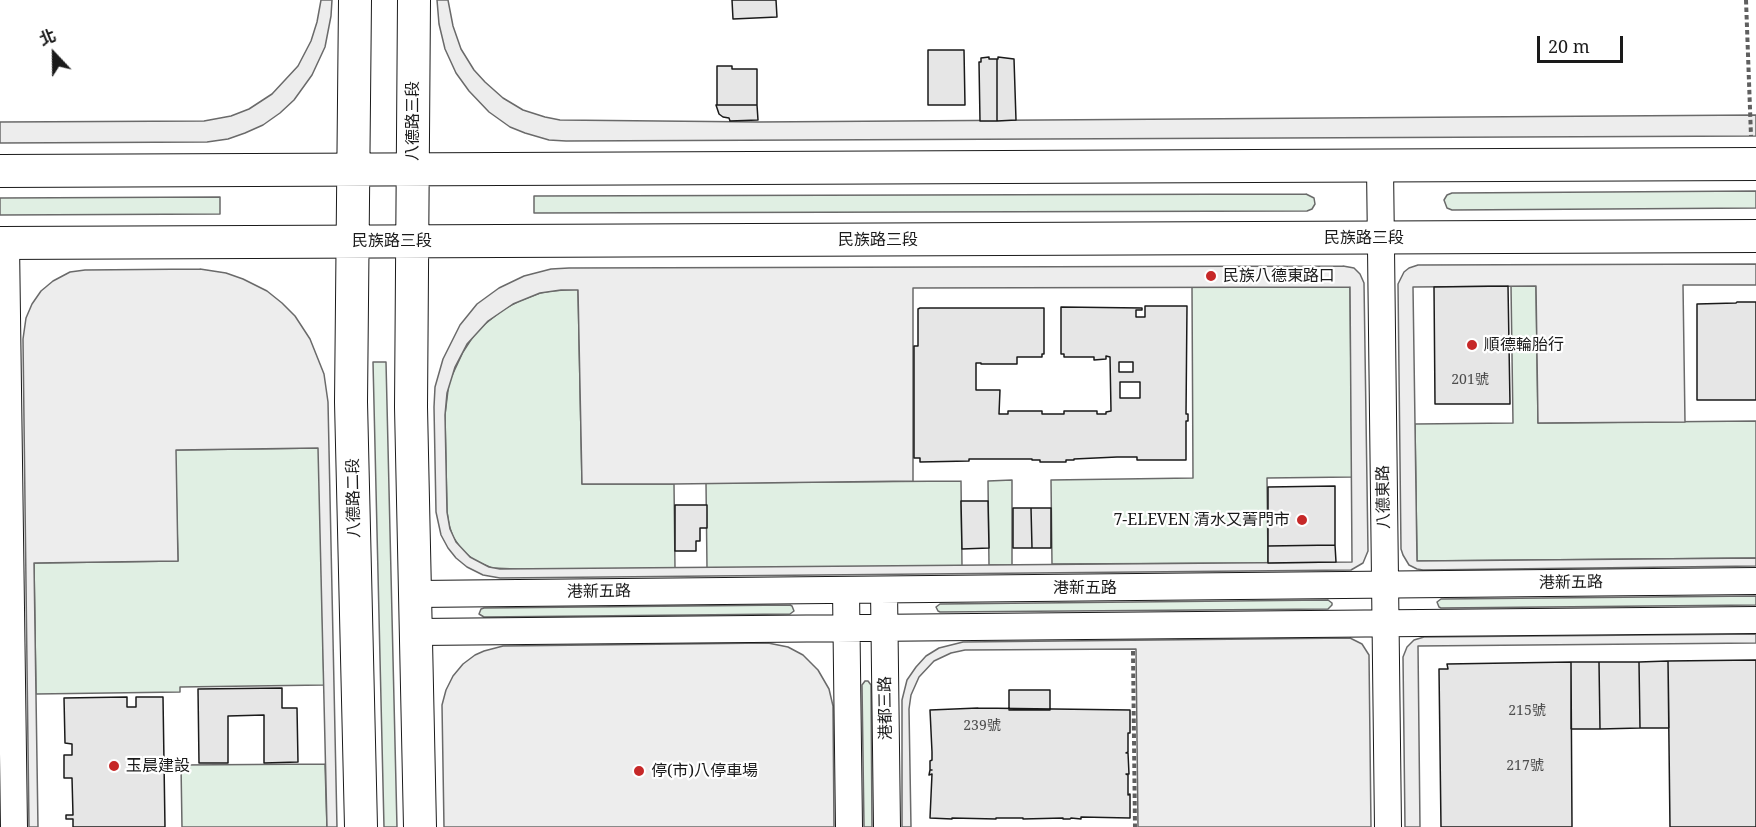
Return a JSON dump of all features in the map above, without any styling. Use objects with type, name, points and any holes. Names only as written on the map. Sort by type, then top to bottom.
[{"type":"street","points":[[353,170],[355,0]]},
{"type":"street","name":"八德路三段","points":[[412,241],[414,0]]},
{"type":"street","points":[[0,171],[1754,164]]},
{"type":"street","name":"八德東路","points":[[1380,166],[1388,827]]},
{"type":"street","name":"八德路二段","points":[[353,170],[351,402],[361,827]]},
{"type":"street","name":"民族路三段","points":[[3,243],[1756,236]]},
{"type":"street","points":[[412,241],[411,407],[420,827]]},
{"type":"street","points":[[3,243],[15,827]]},
{"type":"street","name":"港新五路","points":[[415,594],[1756,581]]},
{"type":"street","points":[[846,590],[849,827]]},
{"type":"street","name":"港都三路","points":[[884,590],[887,827]]},
{"type":"street","points":[[416,632],[1756,620]]},
{"type":"path","points":[[1746,0],[1754,164]]},
{"type":"path","points":[[1133,644],[1135,827]]},
{"type":"green space","points":[[1756,191],[1756,208],[1452,210],[1447,208],[1444,200],[1452,193]]},
{"type":"green space","points":[[1306,194],[1314,198],[1315,204],[1307,211],[534,213],[534,196]]},
{"type":"green space","points":[[220,197],[220,214],[0,215],[0,198]]},
{"type":"green space","points":[[1511,286],[1536,286],[1538,423],[1756,421],[1756,558],[1417,561],[1415,424],[1513,423]]},
{"type":"green space","points":[[1192,287],[1350,287],[1352,477],[1267,478],[1268,563],[1052,564],[1051,480],[1193,478]]},
{"type":"green space","points":[[578,289],[582,484],[674,484],[675,568],[540,570],[492,568],[475,561],[462,550],[453,537],[447,512],[445,415],[449,382],[463,352],[474,335],[504,309],[540,293]]},
{"type":"green space","points":[[373,362],[386,362],[397,827],[384,827]]},
{"type":"green space","points":[[319,448],[324,685],[180,687],[180,692],[36,694],[34,563],[178,561],[175,450]]},
{"type":"green space","points":[[1012,480],[1012,565],[989,565],[988,481]]},
{"type":"green space","points":[[961,481],[962,566],[707,568],[706,483]]},
{"type":"green space","points":[[1756,596],[1756,605],[1441,608],[1437,602],[1441,599]]},
{"type":"green space","points":[[1328,600],[1332,605],[1328,609],[940,612],[936,607],[940,604]]},
{"type":"green space","points":[[790,605],[794,611],[790,614],[484,617],[479,614],[484,608]]},
{"type":"green space","points":[[865,681],[871,685],[872,827],[864,827],[862,685]]},
{"type":"green space","points":[[325,764],[327,827],[182,827],[181,765]]},
{"type":"shaded area","points":[[321,0],[332,0],[325,47],[312,75],[294,100],[263,125],[228,139],[207,142],[0,143],[0,122],[204,121],[231,116],[249,109],[272,94],[298,66],[311,41]]},
{"type":"shaded area","points":[[437,0],[448,0],[453,26],[461,49],[474,70],[485,82],[503,98],[523,110],[560,120],[758,122],[1756,115],[1756,136],[549,140],[510,127],[489,112],[469,91],[456,73],[445,49],[439,24]]},
{"type":"shaded area","points":[[1756,264],[1756,285],[1683,285],[1685,422],[1538,423],[1536,286],[1413,287],[1417,561],[1756,558],[1756,566],[1423,570],[1409,565],[1401,549],[1398,284],[1404,272],[1418,265]]},
{"type":"shaded area","points":[[1343,266],[1354,268],[1364,283],[1368,551],[1363,563],[1351,570],[500,578],[483,575],[456,558],[441,535],[436,512],[435,387],[443,359],[460,325],[477,304],[499,288],[524,276],[551,269]],"holes":[[[1350,287],[1352,562],[500,569],[489,567],[470,557],[456,542],[450,529],[447,512],[445,415],[447,393],[455,367],[467,344],[488,321],[513,304],[540,293],[578,290],[582,484],[913,481],[913,288]]]},
{"type":"shaded area","points":[[200,269],[226,273],[243,279],[267,291],[282,303],[295,316],[310,339],[324,374],[328,402],[337,827],[327,827],[318,448],[176,450],[178,561],[34,563],[38,827],[29,827],[23,339],[26,318],[41,291],[70,272]]},
{"type":"shaded area","points":[[1756,634],[1756,643],[1418,646],[1420,827],[1405,827],[1403,657],[1407,647],[1414,640],[1424,637]]},
{"type":"shaded area","points":[[1350,638],[1362,644],[1369,655],[1371,827],[1138,827],[1136,649],[965,650],[951,653],[934,661],[919,677],[911,695],[909,709],[911,827],[902,827],[902,700],[907,680],[916,667],[926,656],[939,648],[963,642]]},
{"type":"shaded area","name":"停(市)八停車場","points":[[768,643],[788,647],[803,655],[818,670],[829,689],[833,706],[834,827],[444,827],[442,705],[453,676],[475,655],[503,646]]},
{"type":"building","points":[[732,0],[776,0],[777,17],[733,19]]},
{"type":"building","points":[[928,50],[964,50],[965,105],[928,105]]},
{"type":"building","points":[[989,57],[989,59],[997,59],[997,121],[980,121],[979,62],[981,58]]},
{"type":"building","points":[[998,57],[1014,59],[1016,120],[997,121]]},
{"type":"building","points":[[717,66],[732,66],[732,69],[757,69],[757,105],[717,105]]},
{"type":"building","points":[[716,105],[757,105],[758,120],[730,121],[729,118],[719,114]]},
{"type":"building","name":"順德輪胎行","points":[[1508,286],[1510,404],[1435,404],[1434,287]]},
{"type":"building","points":[[1756,302],[1756,400],[1697,400],[1697,304]]},
{"type":"building","points":[[1145,306],[1187,306],[1186,460],[1137,460],[1137,457],[1117,457],[1074,459],[1066,460],[1066,462],[1040,462],[1040,460],[1032,459],[969,459],[969,461],[920,462],[920,458],[914,458],[914,346],[918,346],[918,309],[1044,308],[1044,354],[1042,357],[1017,357],[1017,364],[976,363],[976,390],[1000,390],[999,414],[1008,414],[1008,411],[1042,411],[1042,414],[1064,414],[1064,411],[1097,411],[1097,414],[1106,414],[1111,411],[1110,357],[1094,360],[1094,357],[1064,357],[1064,354],[1061,354],[1061,307],[1142,308],[1142,310],[1136,310],[1136,317],[1145,317]],"holes":[[[1119,362],[1133,362],[1133,372],[1119,372]],[[1120,382],[1140,382],[1140,398],[1120,398]]]},
{"type":"building","name":"7-ELEVEN 清水又菁門市","points":[[1335,486],[1335,545],[1268,546],[1268,487]]},
{"type":"building","points":[[961,501],[988,501],[989,548],[962,549]]},
{"type":"building","points":[[675,505],[707,505],[707,528],[700,528],[700,541],[696,541],[696,551],[675,551]]},
{"type":"building","points":[[1013,508],[1031,508],[1032,548],[1013,548]]},
{"type":"building","points":[[1031,508],[1051,508],[1051,548],[1032,548]]},
{"type":"building","points":[[1335,545],[1336,562],[1268,563],[1268,546]]},
{"type":"building","points":[[1756,660],[1756,827],[1670,827],[1668,661]]},
{"type":"building","points":[[1668,661],[1669,728],[1640,728],[1639,662]]},
{"type":"building","points":[[1571,662],[1572,827],[1441,827],[1439,669],[1448,669],[1447,664]]},
{"type":"building","points":[[1571,662],[1599,662],[1600,729],[1571,729]]},
{"type":"building","points":[[1599,662],[1639,662],[1640,728],[1600,729]]},
{"type":"building","points":[[282,688],[282,708],[297,708],[298,762],[264,763],[264,715],[228,716],[228,763],[199,763],[198,689]]},
{"type":"building","points":[[1009,690],[1050,690],[1050,710],[1009,710]]},
{"type":"building","name":"玉晨建設","points":[[127,697],[127,707],[136,707],[136,697],[163,697],[165,827],[73,827],[73,819],[66,819],[66,815],[73,815],[72,778],[64,778],[64,755],[72,755],[72,744],[65,743],[64,698]]},
{"type":"building","points":[[978,708],[1130,710],[1130,733],[1128,733],[1128,752],[1126,753],[1128,753],[1129,774],[1126,774],[1128,775],[1128,795],[1130,794],[1130,818],[930,818],[932,774],[929,775],[932,752],[930,710]]},
{"type":"place","name":"民族八德東路口","points":[[1211,276]]},
{"type":"place","name":"順德輪胎行","points":[[1472,345]]},
{"type":"place","name":"7-ELEVEN 清水又菁門市","points":[[1302,520]]},
{"type":"place","name":"玉晨建設","points":[[114,766]]},
{"type":"place","name":"停(市)八停車場","points":[[639,771]]}]
